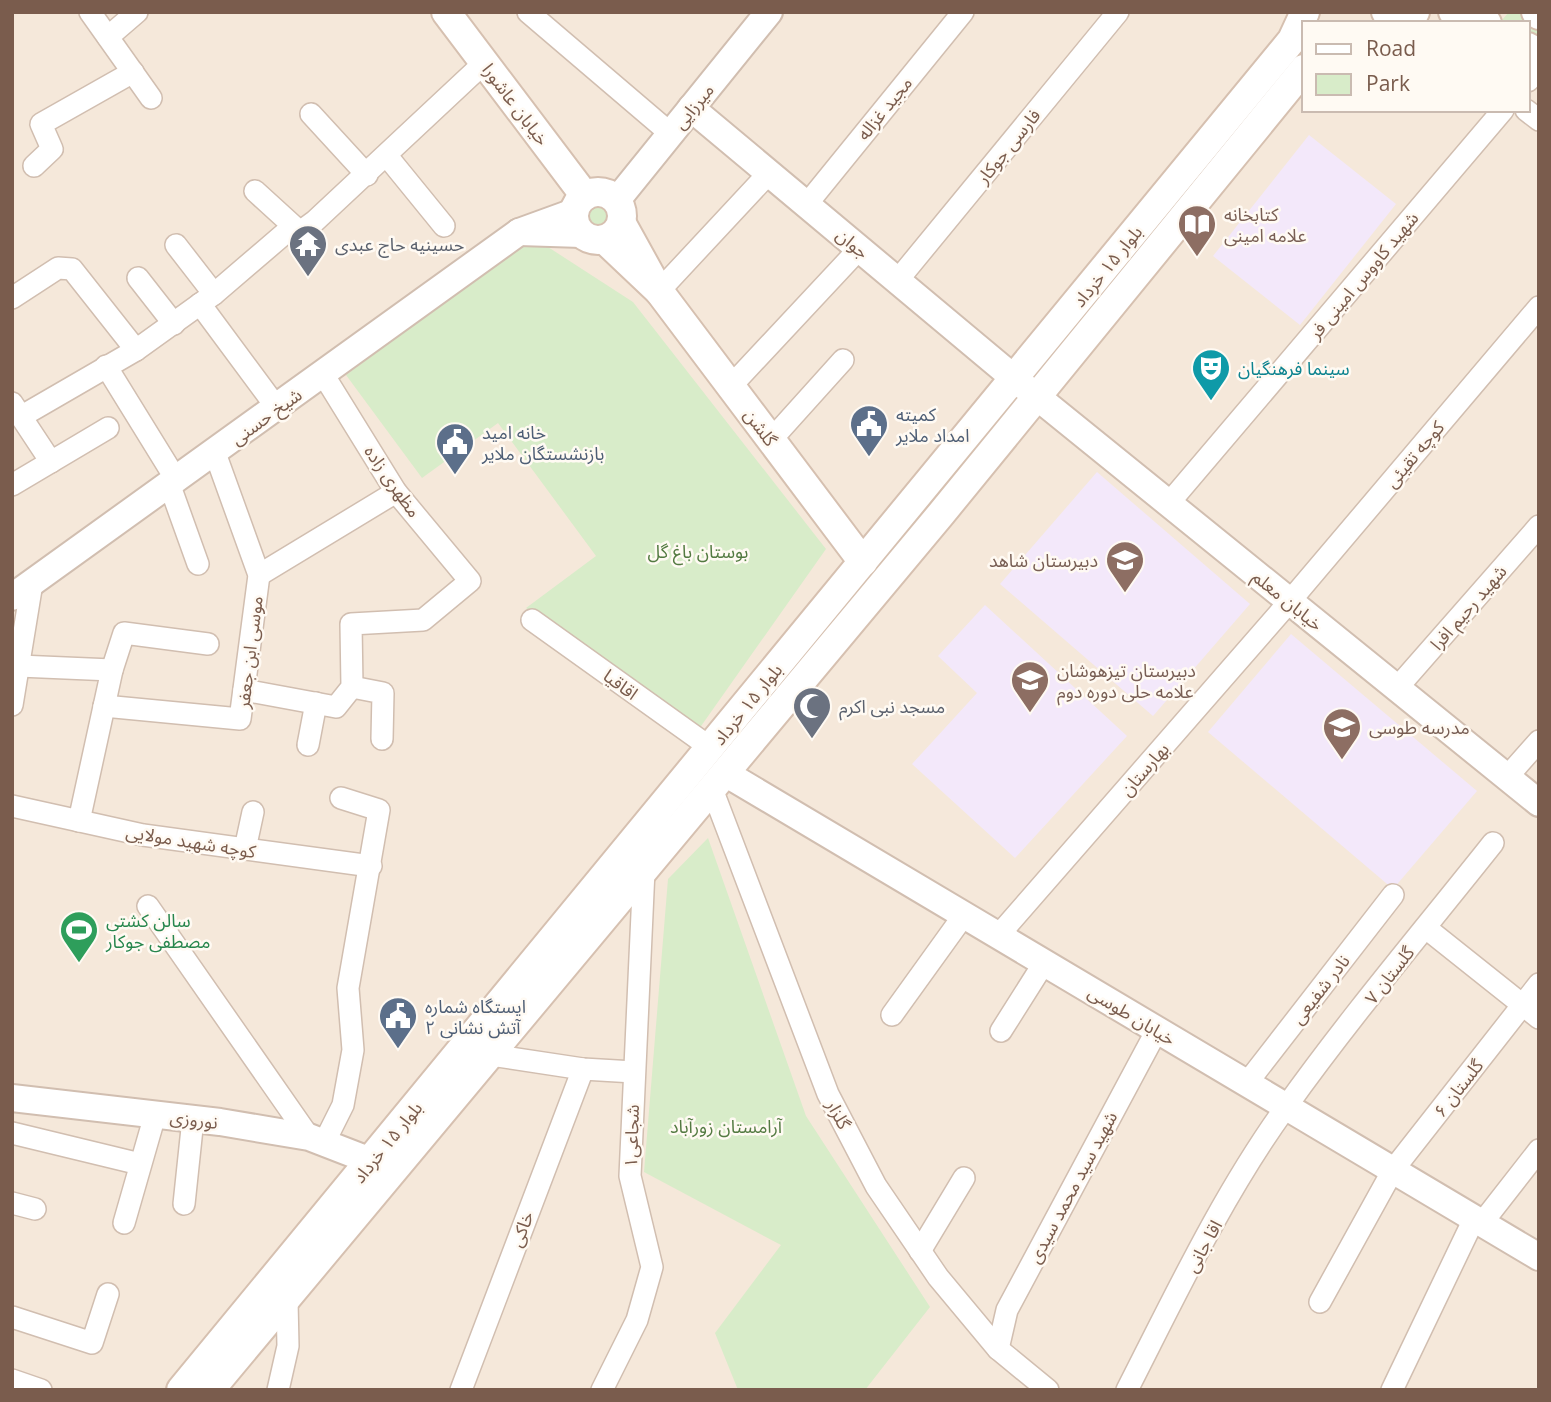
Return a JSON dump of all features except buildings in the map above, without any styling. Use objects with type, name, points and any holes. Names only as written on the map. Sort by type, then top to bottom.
[{"type":"main road","name":"خیابان عاشورا","points":[[446,12],[597,218],[659,291]]},
{"type":"main road","name":"بلوار ۱۵ خرداد","points":[[210,1390],[287,1301],[444,1092],[711,748],[1292,40],[1305,12]]},
{"type":"main road","points":[[1453,12],[1481,21]]},
{"type":"main road","name":"بلوار ۱۵ خرداد","points":[[181,1390],[371,1161],[444,1092],[491,1055],[1037,397],[1302,71]]},
{"type":"main road","name":"گلشن","points":[[659,291],[863,562]]},
{"type":"street","points":[[90,12],[151,98]]},
{"type":"street","points":[[108,37],[137,12]]},
{"type":"street","name":"میرزایی","points":[[597,218],[671,134],[769,12]]},
{"type":"street","name":"مجید غزاله","points":[[807,204],[962,12]]},
{"type":"street","name":"فارسی جوکار","points":[[897,281],[1118,12]]},
{"type":"street","points":[[540,16],[671,134]]},
{"type":"street","points":[[51,462],[17,410],[136,350],[207,299],[284,234],[300,232],[367,175],[484,63]]},
{"type":"street","points":[[34,166],[52,149],[41,124],[133,72]]},
{"type":"street","name":"جوان","points":[[691,108],[1037,397]]},
{"type":"street","name":"شهید کاووس امینی فر","points":[[1169,503],[1501,112]]},
{"type":"street","points":[[311,114],[367,175]]},
{"type":"street","points":[[387,156],[444,226]]},
{"type":"street","points":[[659,291],[769,173]]},
{"type":"street","points":[[255,191],[300,232]]},
{"type":"street","name":"شیخ حسنی","points":[[22,590],[519,232],[597,218]]},
{"type":"street","points":[[176,245],[277,408]]},
{"type":"street","points":[[731,386],[859,249]]},
{"type":"street","points":[[16,289],[58,268],[72,269],[136,350]]},
{"type":"street","points":[[138,278],[174,324]]},
{"type":"street","name":"کوچه تقیئی","points":[[1290,601],[1539,307]]},
{"type":"street","points":[[771,440],[842,360]]},
{"type":"street","points":[[106,366],[174,483],[198,564]]},
{"type":"street","name":"مظهری زاده","points":[[323,374],[396,492],[470,581],[424,620],[351,624],[352,687]]},
{"type":"street","name":"خیابان معلم","points":[[1037,397],[1539,803]]},
{"type":"street","points":[[12,485],[108,428]]},
{"type":"street","points":[[215,453],[259,575],[396,492]]},
{"type":"street","name":"شهید رحیم افرا","points":[[1397,688],[1539,526]]},
{"type":"street","name":"موسی ابن جعفر","points":[[104,706],[240,719],[259,575]]},
{"type":"street","points":[[12,705],[19,666],[22,590]]},
{"type":"street","name":"بهارستان","points":[[998,936],[1290,601]]},
{"type":"street","name":"اقاقیا","points":[[532,620],[711,748]]},
{"type":"street","points":[[79,821],[112,670],[124,633],[208,644]]},
{"type":"street","points":[[19,666],[112,670]]},
{"type":"street","points":[[244,690],[336,707],[352,687],[383,693],[382,739]]},
{"type":"street","points":[[308,745],[316,704]]},
{"type":"street","points":[[1507,777],[1539,741]]},
{"type":"street","name":"خیابان طوسی","points":[[719,781],[964,915],[1539,1257]]},
{"type":"street","name":"گلزار","points":[[719,781],[828,1094],[876,1186],[920,1251],[998,1349],[1048,1390]]},
{"type":"street","points":[[148,906],[317,1140],[343,1105],[354,1050],[348,988],[379,810],[341,798]]},
{"type":"street","name":"کوچه شهید مولایی","points":[[12,806],[143,835],[371,866]]},
{"type":"street","points":[[245,849],[253,812]]},
{"type":"street","name":"گلستان ۷","points":[[1286,1107],[1493,843]]},
{"type":"street","name":"شجاعی۱","points":[[602,1390],[638,1320],[652,1267],[630,1176],[644,870]]},
{"type":"street","name":"نادر شفیعی","points":[[1247,1083],[1393,895]]},
{"type":"street","points":[[892,1015],[964,915]]},
{"type":"street","points":[[1426,928],[1531,1011]]},
{"type":"street","points":[[1001,1031],[1044,962]]},
{"type":"street","name":"گلستان ۶","points":[[1320,1302],[1393,1170],[1531,1011],[1539,984]]},
{"type":"street","name":"شهید سید محمد سیدی","points":[[998,1349],[1007,1310],[1157,1030]]},
{"type":"street","points":[[491,1055],[583,1069],[634,1072]]},
{"type":"street","name":"خاکی","points":[[461,1390],[583,1069]]},
{"type":"street","name":"نوروزی","points":[[12,1098],[192,1119],[317,1140],[371,1161]]},
{"type":"street","name":"اقا جانی","points":[[1128,1390],[1188,1272],[1254,1156],[1286,1107]]},
{"type":"street","points":[[124,1223],[155,1115]]},
{"type":"street","points":[[184,1204],[192,1119]]},
{"type":"street","points":[[12,1133],[140,1164]]},
{"type":"street","points":[[1392,1390],[1478,1221],[1539,1150]]},
{"type":"street","points":[[920,1251],[964,1178]]},
{"type":"street","points":[[12,1203],[35,1209]]},
{"type":"street","points":[[12,1317],[92,1343],[107,1294]]},
{"type":"street","points":[[278,1390],[288,1346],[287,1301]]},
{"type":"street","points":[[12,1380],[41,1390]]},
{"type":"shaded area","points":[[12,12],[1539,12],[1539,1390],[12,1390]]},
{"type":"shaded area","points":[[1309,135],[1396,204],[1300,325],[1213,256]]},
{"type":"shaded area","name":"دبیرستان شاهد","points":[[1097,472],[1250,604],[1153,716],[1000,584]]},
{"type":"shaded area","name":"دبیرستان تیزهوشان علامه حلی دوره دوم","points":[[985,605],[1127,736],[1015,858],[912,764],[977,693],[938,656]]},
{"type":"shaded area","name":"مدرسه طوسی","points":[[1291,634],[1477,791],[1393,889],[1208,732]]},
{"type":"green space","points":[[1509,12],[1521,12],[1539,25],[1539,47],[1530,41],[1530,21],[1502,20]]},
{"type":"green space","points":[[598,201],[609,205],[613,216],[609,227],[598,231],[587,227],[583,216],[587,205]]},
{"type":"green space","name":"بوستان باغ گل","points":[[519,247],[548,247],[633,302],[826,549],[699,729],[526,608],[596,556],[498,423],[422,478],[346,375]]},
{"type":"green space","name":"آرامستان زورآباد","points":[[708,838],[806,1116],[930,1307],[865,1390],[738,1390],[715,1333],[781,1245],[644,1172],[668,879]]},
{"type":"place","name":"کتابخانه علامه امینی","points":[[1197,258]]},
{"type":"place","name":"حسینیه حاج عبدی","points":[[308,278]]},
{"type":"place","name":"سینما فرهنگیان","points":[[1211,402]]},
{"type":"place","name":"کمیته امداد ملایر","points":[[869,458]]},
{"type":"place","name":"خانه امید بازنشستگان ملایر","points":[[455,476]]},
{"type":"place","name":"دبیرستان شاهد","points":[[1125,594]]},
{"type":"place","name":"دبیرستان تیزهوشان علامه حلی دوره دوم","points":[[1030,714]]},
{"type":"place","name":"مسجد نبی اکرم","points":[[812,740]]},
{"type":"place","name":"مدرسه طوسی","points":[[1342,761]]},
{"type":"place","name":"سالن کشتی مصطفی جوکار","points":[[79,964]]},
{"type":"place","name":"ایستگاه شماره ۲ آتش نشانی","points":[[398,1050]]}]
